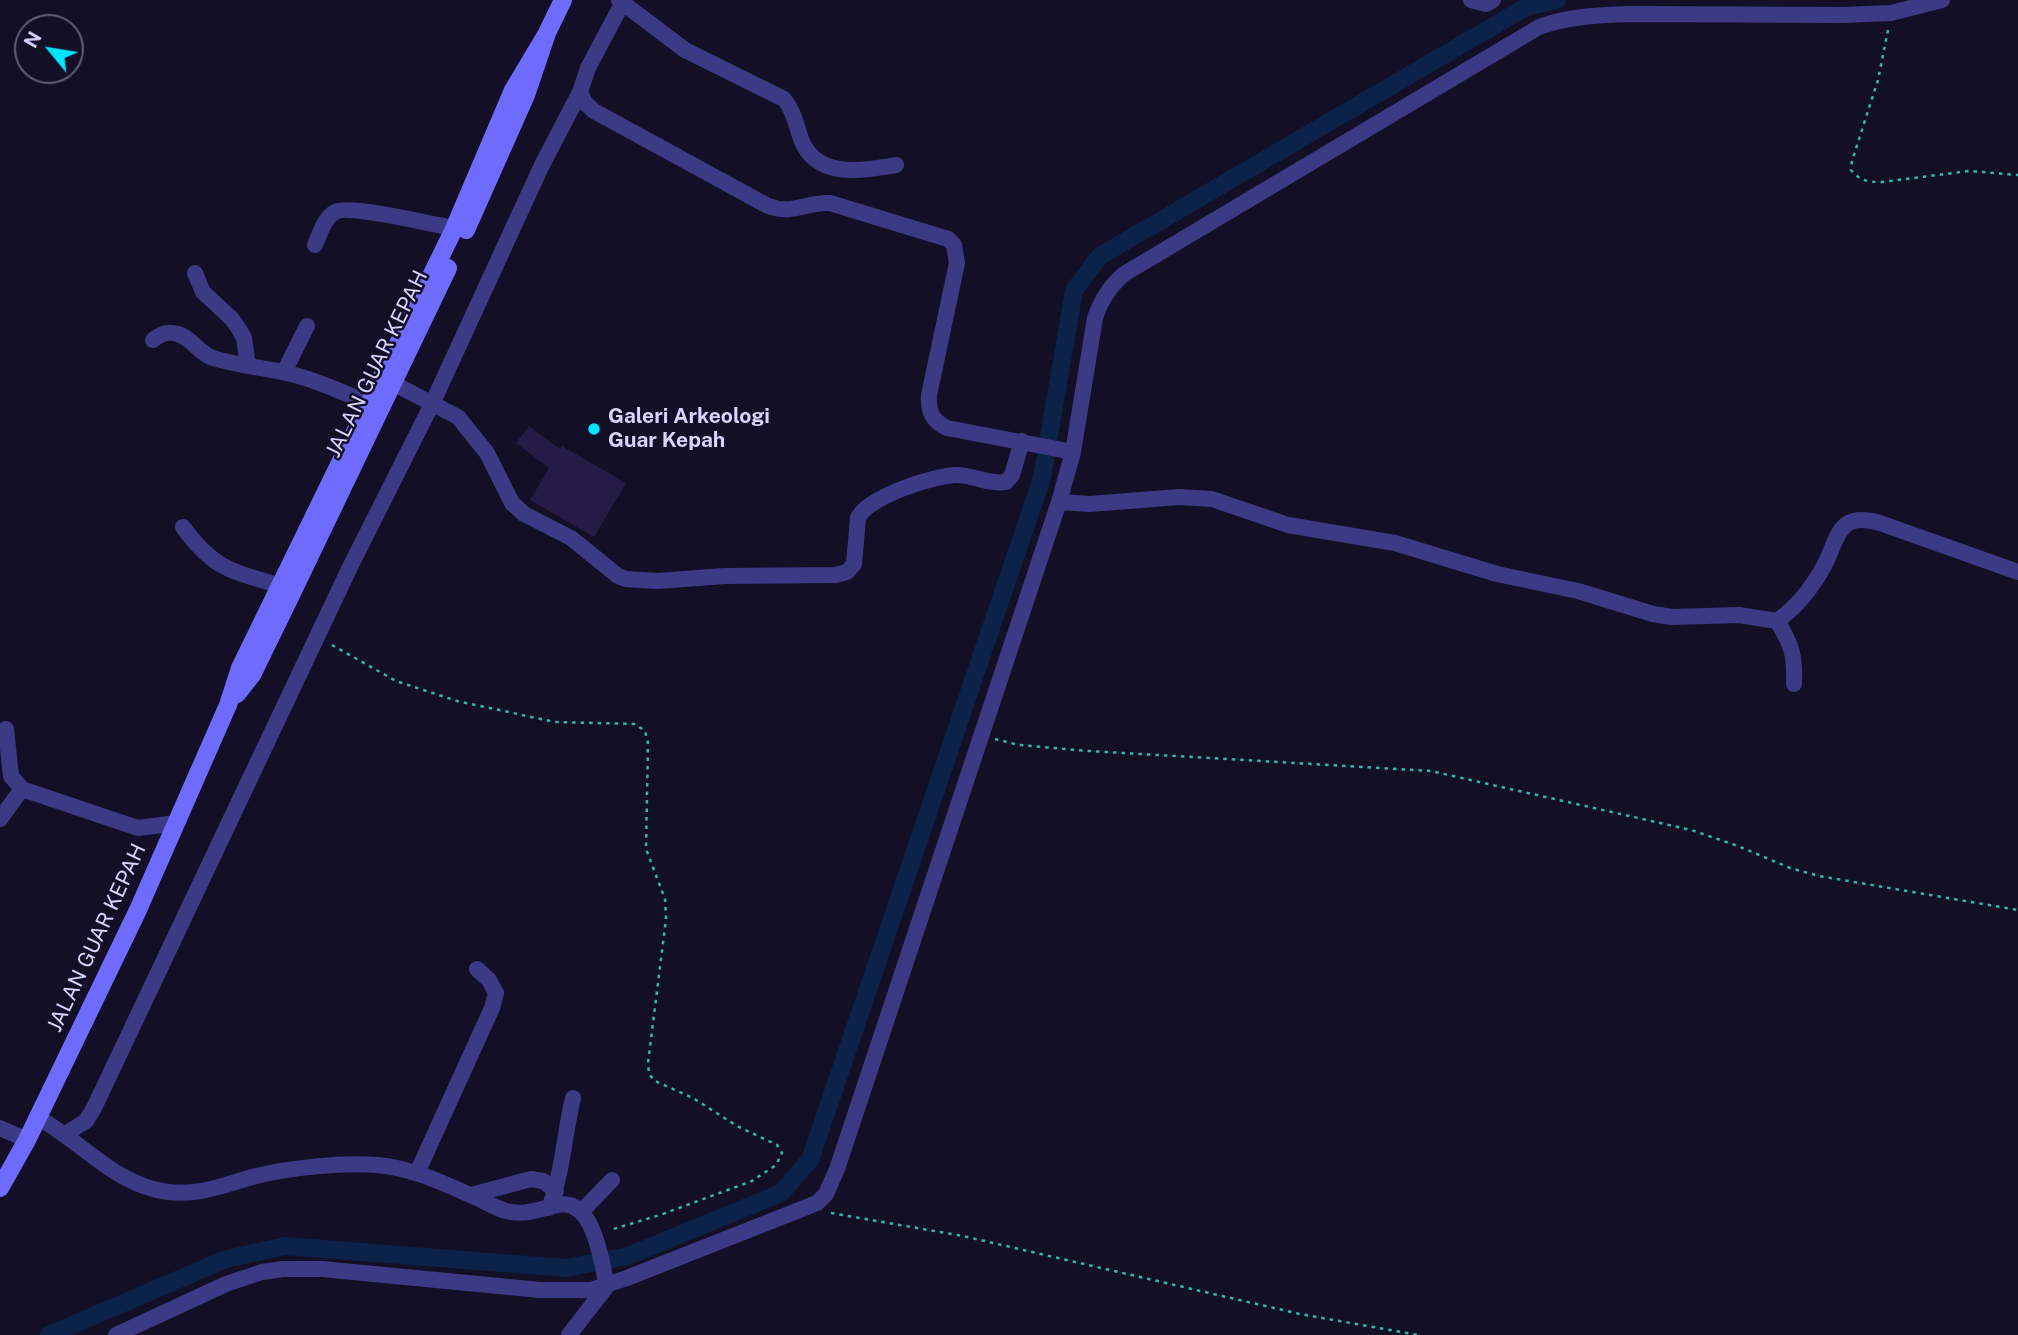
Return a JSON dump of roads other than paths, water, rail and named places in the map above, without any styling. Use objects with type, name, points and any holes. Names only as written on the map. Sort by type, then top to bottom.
[{"type":"main road","name":"JALAN GUAR KEPAH","points":[[0,1188],[27,1140],[138,910],[228,705],[240,668],[368,404],[392,382],[513,90],[563,0]]},
{"type":"main road","name":"JALAN GUAR KEPAH","points":[[228,705],[251,675],[466,231],[526,95],[547,33]]},
{"type":"street","points":[[1471,0],[1486,4],[1493,0]]},
{"type":"street","points":[[116,1335],[216,1288],[272,1270],[323,1269],[579,1292],[607,1286],[817,1203],[826,1194],[837,1169],[1059,502],[1095,318],[1107,291],[1124,274],[1539,27],[1568,19],[1600,15],[1777,5],[1830,15],[1891,13],[1942,0]]},
{"type":"street","points":[[65,1134],[86,1121],[94,1108],[621,1],[685,50],[784,99],[792,110],[808,155],[818,162],[836,168],[859,169],[896,165]]},
{"type":"street","points":[[580,92],[585,103],[594,111],[676,153],[768,206],[792,211],[817,202],[830,203],[937,234],[951,241],[956,250],[957,263],[929,395],[930,412],[936,421],[947,428],[1067,451]]},
{"type":"street","points":[[316,245],[326,221],[341,209],[444,226],[453,231]]},
{"type":"street","points":[[195,274],[203,292],[239,329],[244,338],[248,366]]},
{"type":"street","points":[[284,372],[307,326]]},
{"type":"street","points":[[153,340],[158,336],[176,333],[191,341],[209,357],[284,372],[332,387],[368,404]]},
{"type":"street","points":[[392,382],[458,417],[493,462],[508,498],[518,509],[570,538],[618,576],[643,581],[725,576],[836,575],[848,572],[854,564],[858,518],[871,504],[907,488],[949,475],[1006,482],[1027,442]]},
{"type":"street","points":[[1059,502],[1090,504],[1179,497],[1204,498],[1288,525],[1395,543],[1497,574],[1578,591],[1653,614],[1672,617],[1739,615],[1777,621],[1799,603],[1823,568],[1839,531],[1856,519],[1880,523],[2018,572]]},
{"type":"street","points":[[183,527],[214,562],[281,586]]},
{"type":"street","points":[[1777,621],[1793,649],[1794,684]]},
{"type":"street","points":[[6,729],[11,776],[22,789],[138,828],[176,823]]},
{"type":"street","points":[[0,819],[22,789]]},
{"type":"street","points":[[417,1173],[492,1008],[496,993],[489,980],[477,969]]},
{"type":"street","points":[[549,1208],[556,1191],[573,1098]]},
{"type":"street","points":[[37,1117],[125,1178],[148,1188],[169,1192],[208,1191],[271,1172],[375,1164],[417,1173],[509,1212],[526,1213],[570,1205],[582,1211],[594,1237],[607,1286]]},
{"type":"street","points":[[0,1128],[27,1140]]},
{"type":"street","points":[[471,1195],[531,1179],[542,1181],[556,1191]]},
{"type":"street","points":[[582,1211],[612,1180]]},
{"type":"street","points":[[569,1335],[607,1286]]},
{"type":"waterway","points":[[49,1335],[226,1259],[285,1246],[566,1268],[628,1256],[781,1193],[810,1160],[1042,478],[1074,290],[1100,256],[1526,7],[1557,0]]},
{"type":"place","name":"Galeri Arkeologi Guar Kepah","points":[[594,429]]}]
